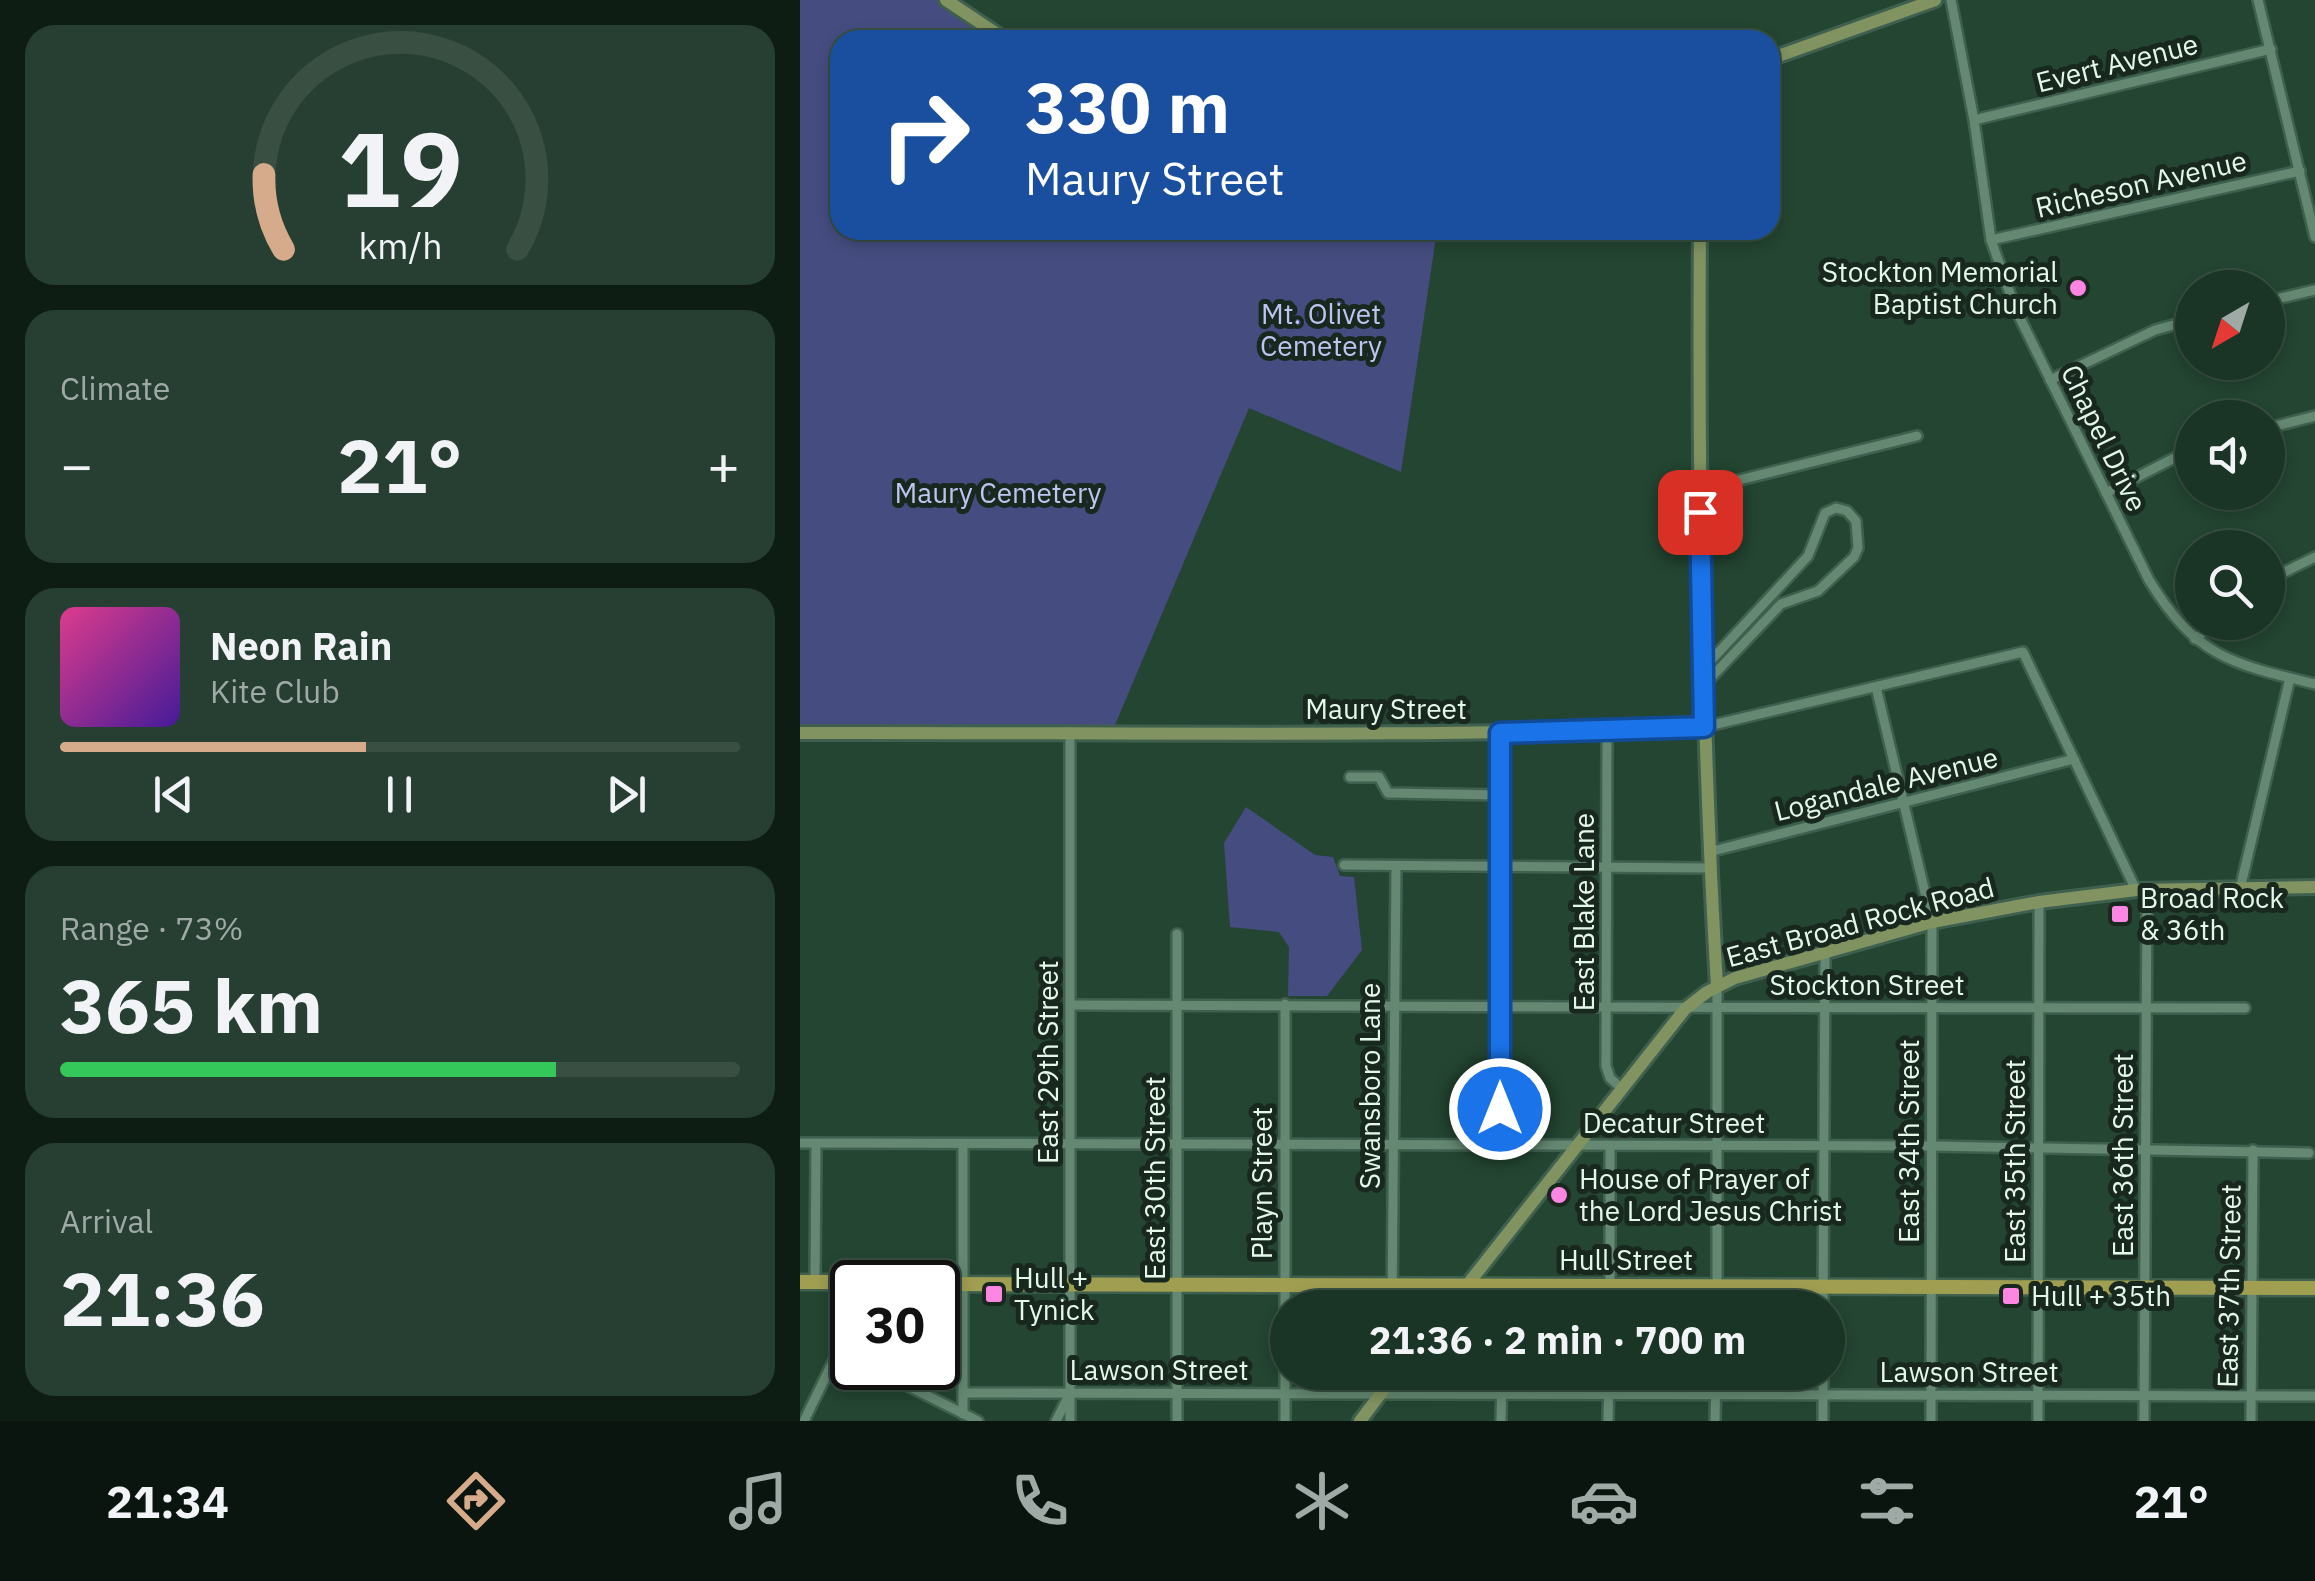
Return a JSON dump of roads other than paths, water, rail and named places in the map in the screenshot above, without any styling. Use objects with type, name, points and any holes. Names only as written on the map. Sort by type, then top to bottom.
[{"type":"main road","name":"Hull Street","points":[[960,1284],[2315,1288]]},
{"type":"street","points":[[946,0],[991,30]]},
{"type":"street","points":[[1780,56],[1935,0]]},
{"type":"street","name":"Chapel Drive","points":[[1951,0],[1991,240],[2016,310],[2148,580],[2175,620]]},
{"type":"street","points":[[2258,0],[2315,237]]},
{"type":"street","name":"Evert Avenue","points":[[1974,120],[2271,48]]},
{"type":"street","name":"Richeson Avenue","points":[[1991,240],[2300,171]]},
{"type":"street","points":[[1700,240],[1704,727],[1717,986],[1716,1290]]},
{"type":"street","points":[[2285,298],[2315,290]]},
{"type":"street","points":[[2050,380],[2155,330],[2175,325]]},
{"type":"street","points":[[2285,424],[2315,416]]},
{"type":"street","points":[[1700,490],[1917,436]]},
{"type":"street","points":[[2106,492],[2175,455]]},
{"type":"street","points":[[1704,668],[1808,556],[1826,513],[1842,509],[1852,515],[1858,548],[1854,557],[1818,592],[1780,604],[1704,685]]},
{"type":"street","points":[[2285,572],[2315,557]]},
{"type":"street","name":"Chapel Drive","points":[[2196,640],[2235,662],[2315,684]]},
{"type":"street","name":"Maury Street","points":[[800,733],[1500,733],[1704,727],[2022,652]]},
{"type":"street","name":"East 36th Street","points":[[2022,652],[2141,890],[2146,1008],[2144,1421]]},
{"type":"street","points":[[2240,890],[2290,678]]},
{"type":"street","name":"East 34th Street","points":[[1876,687],[1932,922],[1930,1421]]},
{"type":"street","name":"East Blake Lane","points":[[1607,730],[1606,1066],[1610,1078],[1621,1088]]},
{"type":"street","name":"East 29th Street","points":[[1070,732],[1070,1421]]},
{"type":"street","points":[[1500,733],[1500,1144]]},
{"type":"street","name":"Logandale Avenue","points":[[1709,852],[2074,759]]},
{"type":"street","points":[[1350,776],[1378,777],[1388,793],[1500,795]]},
{"type":"street","points":[[1344,865],[1710,868]]},
{"type":"street","name":"Swansboro Lane","points":[[1391,1290],[1396,866]]},
{"type":"street","name":"East Broad Rock Road","points":[[1463,1290],[1685,1009],[1717,986],[1932,922],[2038,902],[2141,890],[2315,887]]},
{"type":"street","name":"East 35th Street","points":[[2038,902],[2038,1421]]},
{"type":"street","name":"East 30th Street","points":[[1177,1421],[1178,934]]},
{"type":"street","points":[[1824,1290],[1825,952]]},
{"type":"street","name":"Stockton Street","points":[[1070,1004],[2245,1008]]},
{"type":"street","name":"Playn Street","points":[[1285,1004],[1285,1421]]},
{"type":"street","name":"Decatur Street","points":[[800,1143],[1933,1146],[2308,1152]]},
{"type":"street","points":[[807,1282],[816,1143]]},
{"type":"street","points":[[963,1144],[963,1414]]},
{"type":"street","points":[[1610,1146],[1610,1290]]},
{"type":"street","name":"East 37th Street","points":[[2251,1421],[2254,1150]]},
{"type":"street","points":[[1502,1284],[1502,1290]]},
{"type":"street","points":[[804,1421],[830,1369]]},
{"type":"street","points":[[916,1390],[978,1421]]},
{"type":"street","points":[[1608,1390],[1608,1421]]},
{"type":"street","points":[[1715,1390],[1715,1421]]},
{"type":"street","points":[[1823,1390],[1823,1421]]},
{"type":"street","name":"Lawson Street","points":[[964,1392],[2315,1396]]},
{"type":"street","points":[[1360,1421],[1382,1392]]},
{"type":"street","name":"East 29th Street","points":[[1056,1421],[1070,1393]]},
{"type":"street","points":[[1501,1421],[1502,1393]]},
{"type":"place","name":"Stockton Memorial Baptist Church","points":[[2078,288]]},
{"type":"place","name":"Broad Rock & 36th","points":[[2120,914]]},
{"type":"place","name":"House of Prayer of the Lord Jesus Christ","points":[[1559,1195]]},
{"type":"place","name":"Hull + Tynick","points":[[994,1294]]},
{"type":"place","name":"Hull + 35th","points":[[2011,1296]]},
{"type":"park label","name":"Mt. Olivet Cemetery","points":[[1321,330]]},
{"type":"park label","name":"Maury Cemetery","points":[[998,493]]}]
